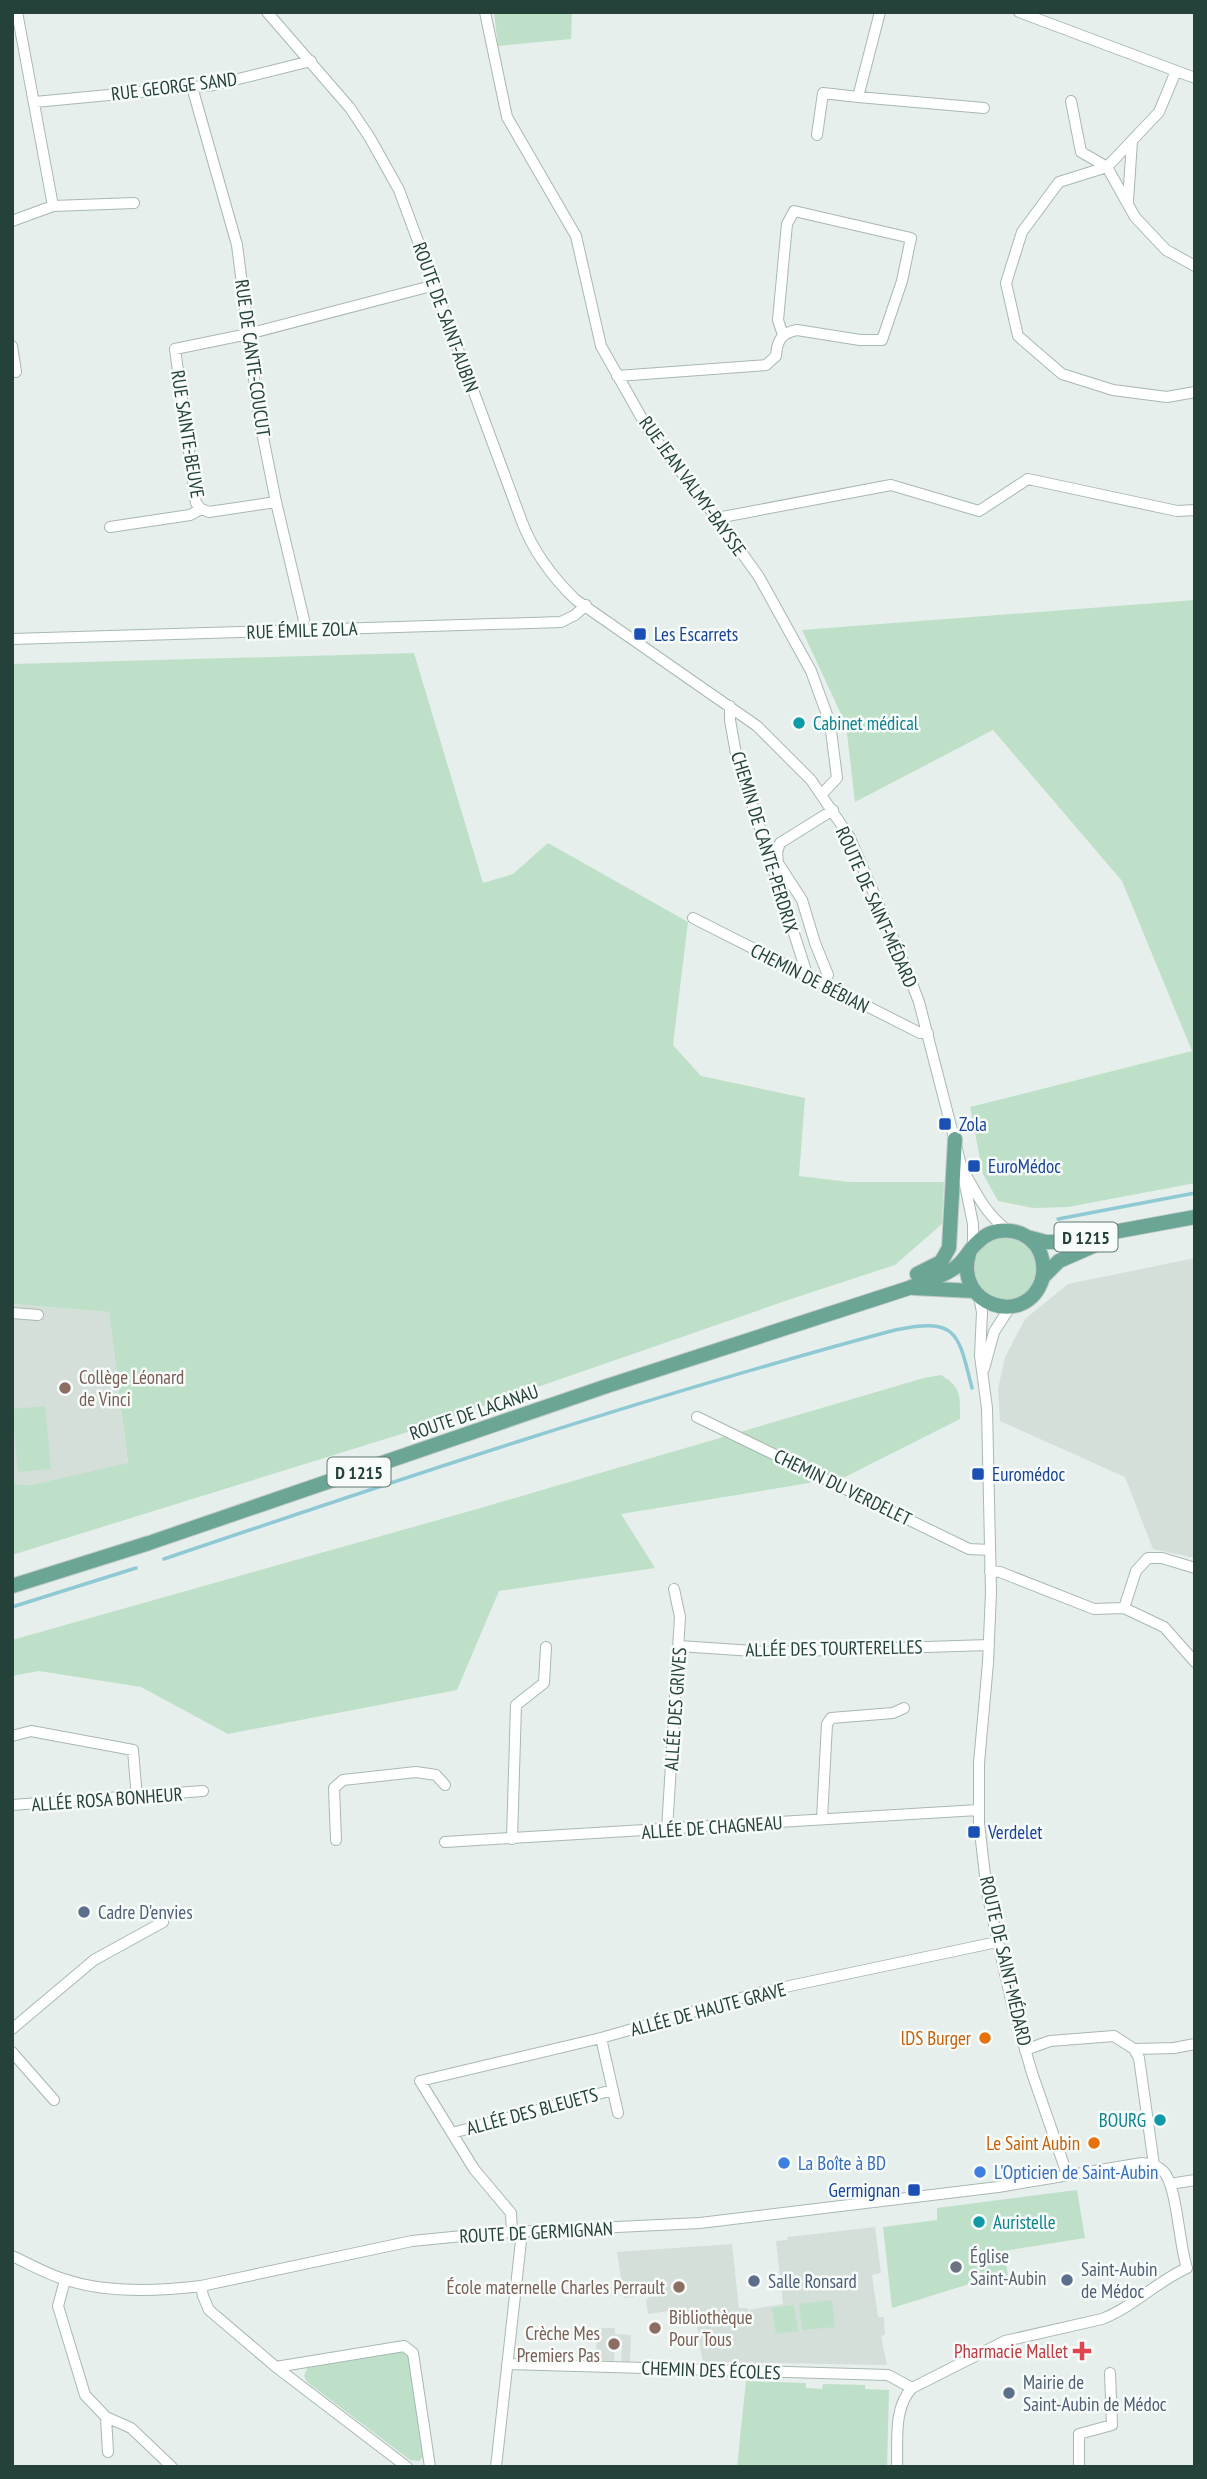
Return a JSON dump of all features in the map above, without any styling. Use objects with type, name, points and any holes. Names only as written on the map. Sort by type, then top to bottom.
[{"type":"main road","points":[[816,1317],[877,1288],[933,1268],[946,1256],[950,1240],[955,1139]]},
{"type":"main road","name":"D 1215","points":[[1027,1237],[1059,1242],[1195,1217]]},
{"type":"main road","name":"D 1215","points":[[1042,1278],[1059,1261],[1073,1253],[1145,1227]]},
{"type":"main road","points":[[1007,1230],[1027,1237],[1040,1254],[1043,1264],[1042,1278],[1034,1293],[1010,1307]]},
{"type":"main road","name":"ROUTE DE LACANAU","points":[[12,1586],[149,1543],[909,1288],[950,1271],[986,1235],[1007,1230]]},
{"type":"main road","points":[[971,1251],[967,1273],[976,1294]]},
{"type":"main road","name":"ROUTE DE LACANAU","points":[[909,1288],[976,1294],[994,1305],[1010,1307]]},
{"type":"street","points":[[17,12],[53,206]]},
{"type":"street","name":"ROUTE DE SAINT-AUBIN","points":[[267,12],[350,108],[385,164],[413,225],[529,538],[540,559],[576,600],[611,625]]},
{"type":"street","name":"RUE JEAN VALMY-BAYSSE","points":[[485,12],[507,117],[576,236],[601,346],[649,431],[759,577],[811,671],[830,723],[836,778],[822,794]]},
{"type":"street","points":[[858,97],[880,12]]},
{"type":"street","points":[[1019,12],[1195,78]]},
{"type":"street","name":"RUE GEORGE SAND","points":[[35,102],[214,85],[311,61]]},
{"type":"street","points":[[1176,71],[1159,113],[1107,167],[1059,182],[1022,232],[1006,283],[1018,336],[1062,374],[1113,390],[1167,397],[1195,392]]},
{"type":"street","name":"RUE DE CANTE-COUCUT","points":[[192,87],[237,245],[259,417],[304,620],[301,630]]},
{"type":"street","points":[[817,135],[823,93],[984,108]]},
{"type":"street","points":[[1071,102],[1081,152],[1107,167],[1135,217],[1167,250],[1195,266]]},
{"type":"street","points":[[1128,204],[1132,141]]},
{"type":"street","points":[[12,221],[53,206],[134,203]]},
{"type":"street","points":[[618,376],[766,365],[776,356],[777,342],[783,335],[797,330],[860,340],[882,340],[902,281],[911,238],[793,211],[787,224],[778,320],[783,335]]},
{"type":"street","points":[[248,334],[435,285]]},
{"type":"street","name":"RUE SAINTE-BEUVE","points":[[248,334],[175,349],[196,503],[209,512],[276,502]]},
{"type":"street","points":[[12,346],[16,372]]},
{"type":"street","points":[[717,518],[891,485],[979,511],[1027,479],[1177,511],[1195,510]]},
{"type":"street","name":"RUE SAINTE-BEUVE","points":[[110,527],[190,515],[201,509]]},
{"type":"street","name":"RUE ÉMILE ZOLA","points":[[12,639],[561,622],[579,613],[586,606]]},
{"type":"street","name":"ROUTE DE SAINT-MÉDARD","points":[[611,625],[757,726],[811,780],[849,836],[906,968],[928,1033],[973,1224],[971,1251]]},
{"type":"street","name":"CHEMIN DE CANTE-PERDRIX","points":[[730,706],[736,754],[808,977]]},
{"type":"street","points":[[828,975],[802,900],[778,863],[777,852],[780,843],[833,810]]},
{"type":"street","name":"CHEMIN DE BÉBIAN","points":[[693,918],[920,1033],[928,1033]]},
{"type":"street","name":"ROUTE DE SAINT-MÉDARD","points":[[961,1165],[980,1203],[991,1217],[1007,1230]]},
{"type":"street","name":"ROUTE DE SAINT-MÉDARD","points":[[976,1294],[982,1312],[980,1356],[987,1408],[990,1550],[989,1645],[979,1763],[978,1810],[987,1893],[997,1942],[1025,2050],[1067,2174]]},
{"type":"street","name":"ROUTE DE SAINT-MÉDARD","points":[[983,1375],[994,1332],[1010,1307]]},
{"type":"street","points":[[12,1313],[38,1315]]},
{"type":"street","name":"CHEMIN DU VERDELET","points":[[697,1417],[969,1549],[990,1550]]},
{"type":"street","points":[[1124,1608],[1136,1571],[1148,1558],[1162,1558],[1195,1568]]},
{"type":"street","points":[[990,1571],[1000,1572],[1094,1609],[1124,1608],[1164,1627],[1195,1662]]},
{"type":"street","name":"ALLÉE DES GRIVES","points":[[667,1830],[680,1617],[674,1589]]},
{"type":"street","name":"ALLÉE DES TOURTERELLES","points":[[679,1646],[769,1652],[989,1645]]},
{"type":"street","points":[[512,1839],[516,1705],[544,1683],[546,1647]]},
{"type":"street","points":[[822,1819],[827,1724],[831,1718],[893,1713],[904,1707]]},
{"type":"street","points":[[12,1736],[31,1731],[133,1750],[137,1798]]},
{"type":"street","points":[[336,1840],[334,1788],[343,1780],[416,1772],[436,1775],[445,1785]]},
{"type":"street","name":"ALLÉE ROSA BONHEUR","points":[[12,1805],[137,1798],[203,1791]]},
{"type":"street","name":"ALLÉE DE CHAGNEAU","points":[[445,1842],[978,1810]]},
{"type":"street","points":[[12,2029],[94,1960],[163,1922]]},
{"type":"street","name":"ALLÉE DE HAUTE GRAVE","points":[[452,2133],[421,2081],[601,2038],[766,1991],[997,1942]]},
{"type":"street","points":[[1025,2050],[1049,2041],[1114,2036],[1134,2049],[1139,2058],[1154,2165]]},
{"type":"street","name":"ALLÉE DES BLEUETS","points":[[601,2038],[618,2113]]},
{"type":"street","points":[[1134,2049],[1174,2048],[1195,2044]]},
{"type":"street","points":[[12,2052],[54,2100]]},
{"type":"street","name":"ALLÉE DES BLEUETS","points":[[452,2133],[613,2091]]},
{"type":"street","points":[[452,2133],[474,2169],[511,2213],[517,2232],[496,2467]]},
{"type":"street","points":[[897,2467],[899,2412],[904,2396],[912,2388],[1005,2341],[1114,2314],[1163,2280],[1191,2271],[1182,2255],[1170,2184],[1164,2172],[1154,2165],[1142,2163],[1067,2174]]},
{"type":"street","name":"ROUTE DE GERMIGNAN","points":[[12,2256],[65,2280],[144,2289],[201,2286],[411,2241],[517,2232],[700,2224],[998,2186],[1067,2174]]},
{"type":"street","points":[[1170,2184],[1195,2180]]},
{"type":"street","points":[[65,2280],[58,2306],[85,2395],[106,2417],[131,2428],[172,2467]]},
{"type":"street","points":[[201,2286],[209,2311],[276,2367],[407,2467]]},
{"type":"street","points":[[276,2367],[404,2346],[413,2353],[430,2467]]},
{"type":"street","name":"CHEMIN DES ÉCOLES","points":[[507,2364],[888,2375],[912,2388]]},
{"type":"street","points":[[1079,2467],[1079,2434],[1112,2425],[1110,2373]]},
{"type":"street","points":[[106,2417],[108,2452]]},
{"type":"shaded area","points":[[1195,1258],[1195,1558],[1153,1549],[1125,1477],[1000,1421],[998,1389],[1005,1357],[1025,1319],[1068,1284]]},
{"type":"shaded area","name":"Collège Léonard de Vinci","points":[[12,1304],[109,1312],[128,1464],[31,1485],[12,1484]]},
{"type":"shaded area","points":[[875,2227],[881,2273],[872,2275],[878,2317],[884,2317],[885,2335],[881,2336],[887,2365],[713,2362],[712,2365],[703,2365],[699,2324],[694,2313],[689,2313],[690,2324],[678,2326],[677,2314],[670,2314],[669,2311],[648,2314],[648,2295],[624,2298],[617,2252],[732,2244],[739,2308],[748,2310],[783,2304],[776,2241],[787,2240],[788,2237]]},
{"type":"shaded area","name":"Crèche Mes Premiers Pas","points":[[598,2328],[615,2328],[615,2334],[631,2335],[630,2362],[621,2361],[622,2348],[615,2347],[614,2361],[595,2360]]},
{"type":"green space","points":[[494,12],[572,12],[571,39],[498,46]]},
{"type":"green space","points":[[1195,600],[1195,1183],[1068,1207],[1033,1208],[998,1201],[983,1174],[970,1107],[1192,1051],[1122,881],[993,730],[855,802],[846,725],[802,630]]},
{"type":"green space","points":[[414,653],[483,883],[513,874],[548,843],[688,922],[673,1045],[701,1076],[805,1098],[799,1176],[849,1182],[944,1182],[942,1224],[895,1265],[408,1432],[12,1555],[12,1484],[31,1485],[128,1463],[109,1312],[12,1304],[12,664]]},
{"type":"green space","points":[[1005,1236],[1023,1242],[1031,1250],[1037,1268],[1031,1286],[1023,1294],[1005,1300],[987,1294],[979,1286],[973,1268],[979,1250],[987,1242]]},
{"type":"green space","points":[[941,1375],[956,1388],[960,1419],[845,1477],[621,1514],[655,1568],[499,1591],[457,1690],[228,1734],[141,1687],[39,1671],[12,1676],[12,1640]]},
{"type":"green space","points":[[45,1406],[51,1469],[18,1472],[12,1409]]},
{"type":"green space","points":[[1077,2190],[1085,2238],[1004,2251],[1008,2275],[982,2280],[892,2308],[883,2227],[937,2220],[937,2208]]},
{"type":"green space","points":[[832,2300],[835,2327],[802,2330],[799,2304]]},
{"type":"green space","points":[[794,2305],[798,2331],[776,2334],[772,2308]]},
{"type":"green space","points":[[398,2351],[405,2353],[410,2359],[424,2456],[419,2461],[410,2460],[307,2382],[304,2376],[307,2368]]},
{"type":"green space","points":[[746,2381],[806,2383],[806,2388],[822,2389],[823,2384],[865,2385],[865,2389],[889,2390],[887,2467],[737,2467]]},
{"type":"waterway","points":[[1058,1219],[1195,1193]]},
{"type":"waterway","points":[[164,1559],[619,1410],[895,1330],[932,1326],[943,1328],[952,1334],[963,1354],[972,1388]]},
{"type":"waterway","points":[[12,1607],[136,1568]]},
{"type":"place","name":"Les Escarrets","points":[[640,634]]},
{"type":"place","name":"Cabinet médical","points":[[799,723]]},
{"type":"place","name":"Zola","points":[[945,1124]]},
{"type":"place","name":"EuroMédoc","points":[[974,1166]]},
{"type":"place","name":"Collège Léonard de Vinci","points":[[65,1388]]},
{"type":"place","name":"Euromédoc","points":[[978,1474]]},
{"type":"place","name":"Verdelet","points":[[974,1832]]},
{"type":"place","name":"Cadre D'envies","points":[[84,1912]]},
{"type":"place","name":"lDS Burger","points":[[985,2038]]},
{"type":"place","name":"BOURG","points":[[1160,2120]]},
{"type":"place","name":"Le Saint Aubin","points":[[1094,2143]]},
{"type":"place","name":"La Boîte à BD","points":[[784,2163]]},
{"type":"place","name":"L'Opticien de Saint-Aubin","points":[[980,2172]]},
{"type":"place","name":"Germignan","points":[[914,2190]]},
{"type":"place","name":"Auristelle","points":[[979,2222]]},
{"type":"place","name":"Église Saint-Aubin","points":[[956,2267]]},
{"type":"place","name":"Saint-Aubin de Médoc","points":[[1067,2280]]},
{"type":"place","name":"Salle Ronsard","points":[[754,2281]]},
{"type":"place","name":"École maternelle Charles Perrault","points":[[679,2287]]},
{"type":"place","name":"Bibliothèque Pour Tous","points":[[655,2328]]},
{"type":"place","name":"Crèche Mes Premiers Pas","points":[[614,2344]]},
{"type":"place","name":"Pharmacie Mallet","points":[[1082,2351]]},
{"type":"place","name":"Mairie de Saint-Aubin de Médoc","points":[[1009,2393]]}]
